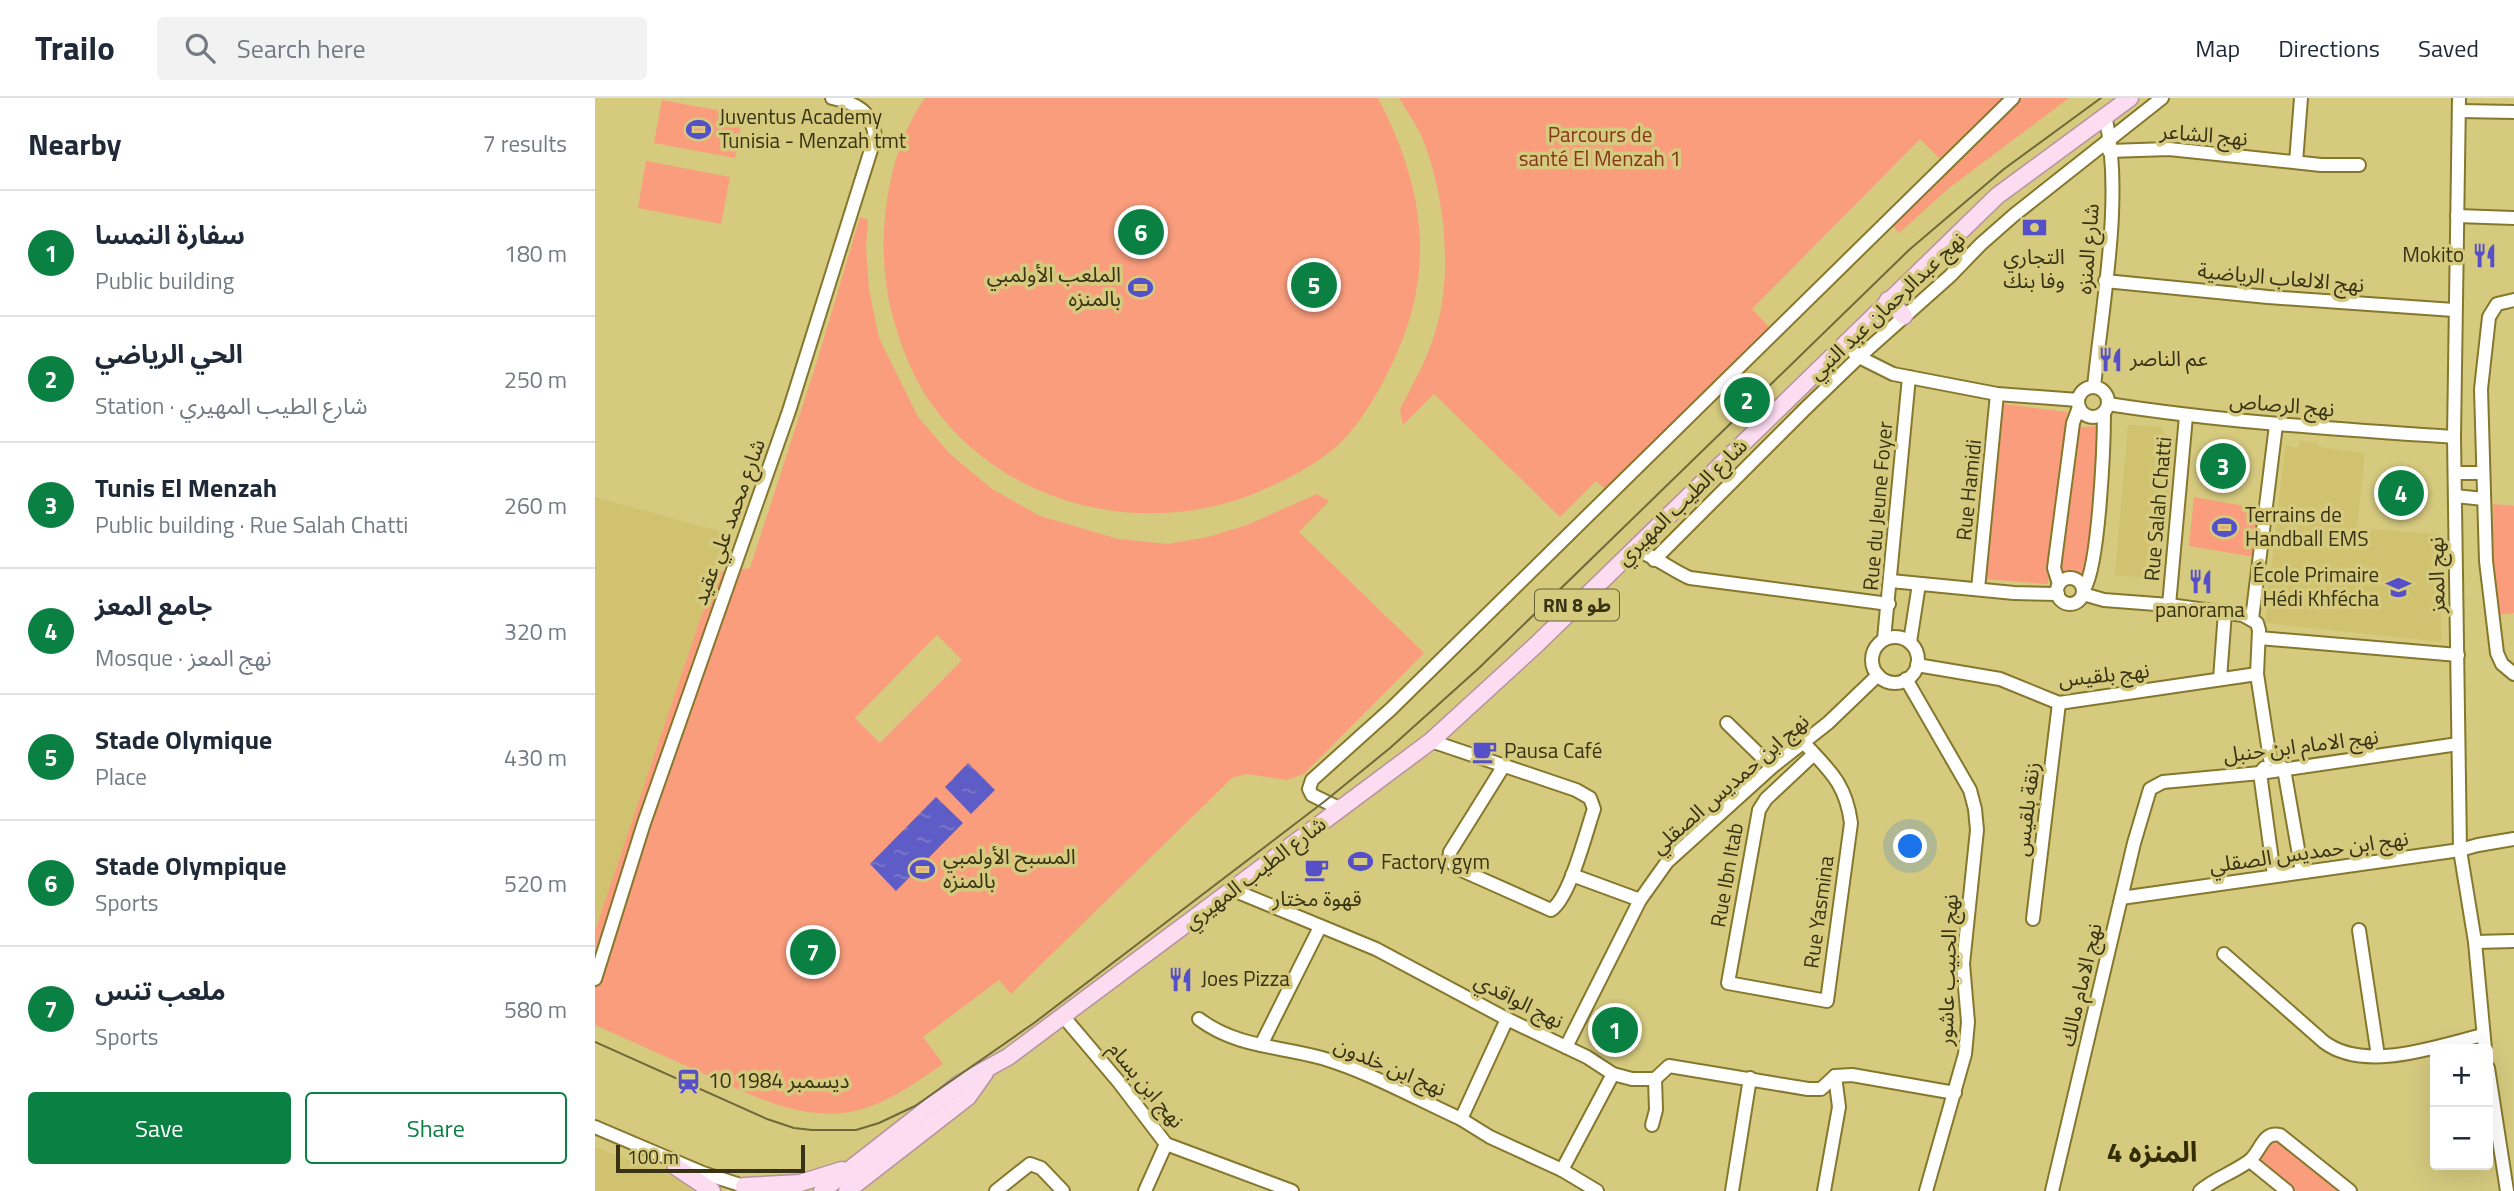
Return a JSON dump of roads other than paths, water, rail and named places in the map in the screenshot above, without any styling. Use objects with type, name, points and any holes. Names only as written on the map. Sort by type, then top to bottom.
[{"type":"main road","name":"شارع الطيب المهيري","points":[[822,1191],[959,1084],[1008,1057],[1431,741],[1537,644],[1997,196],[2130,98]]},
{"type":"main road","points":[[1888,300],[1904,316]]},
{"type":"main road","points":[[847,1191],[968,1097],[988,1068]]},
{"type":"main road","points":[[676,1167],[712,1191]]},
{"type":"main road","points":[[752,1189],[800,1183],[851,1167]]},
{"type":"street","name":"شارع محمد علي عقيد","points":[[595,979],[644,823],[789,411],[875,137],[867,113],[857,105],[832,98]]},
{"type":"street","points":[[1341,809],[1313,795],[1309,789],[1312,780],[1391,709],[2013,98]]},
{"type":"street","name":"نهج عبدالرحمان عبد النبي","points":[[1654,560],[1859,357],[2014,215],[2110,145],[2162,98]]},
{"type":"street","points":[[2296,162],[2301,98]]},
{"type":"street","points":[[2459,104],[2514,112]]},
{"type":"street","name":"نهج المعز","points":[[2459,104],[2454,437],[2460,850],[2475,942],[2484,1044]]},
{"type":"street","name":"شارع المنزه","points":[[2094,387],[2112,205],[2110,145],[2105,116]]},
{"type":"street","name":"نهج الشاعر","points":[[2110,145],[2321,165],[2359,165]]},
{"type":"street","points":[[2458,216],[2514,218]]},
{"type":"street","name":"نهج الالعاب الرياضية","points":[[2105,281],[2268,297],[2454,310]]},
{"type":"street","points":[[2514,300],[2497,304],[2489,317],[2481,389],[2486,561],[2497,653],[2501,664],[2514,674]]},
{"type":"street","name":"نهج الرصاص","points":[[1844,343],[1859,357],[1893,374],[1997,394],[2079,404],[2090,416],[2106,408],[2276,425],[2454,437]]},
{"type":"street","name":"Rue du Jeune Foyer","points":[[1884,639],[1909,377]]},
{"type":"street","points":[[2094,387],[2107,396],[2097,524],[2090,579],[2078,601],[2069,604],[2064,602],[2058,589],[2054,568],[2073,423],[2083,390],[2094,387]]},
{"type":"street","name":"Rue Hamidi","points":[[1978,589],[1997,394]]},
{"type":"street","name":"Rue Salah Chatti","points":[[2169,605],[2186,416]]},
{"type":"street","points":[[2252,619],[2276,425]]},
{"type":"street","points":[[2455,472],[2483,473]]},
{"type":"street","points":[[2455,496],[2484,499]]},
{"type":"street","points":[[1633,550],[1640,551],[1690,578],[1889,604]]},
{"type":"street","points":[[2058,589],[2062,580],[2072,578],[2081,583],[2084,592],[2104,600],[2225,612],[2252,619],[2259,630],[2257,674],[2270,759],[2260,773],[2274,875]]},
{"type":"street","points":[[1891,581],[1978,589],[2058,589]]},
{"type":"street","points":[[1910,642],[1919,584]]},
{"type":"street","points":[[2220,679],[2225,612]]},
{"type":"street","points":[[1893,637],[1910,642],[1917,652],[1917,665],[1906,679],[1887,681],[1878,675],[1872,656],[1876,646],[1884,639],[1893,637]]},
{"type":"street","points":[[2259,638],[2458,654]]},
{"type":"street","name":"نهج بلقيس","points":[[1917,665],[2000,679],[2059,703],[2257,674]]},
{"type":"street","name":"نهج ابن حمديس الصقلي","points":[[1566,1047],[1640,900],[1667,862],[1772,767],[1828,723],[1878,675]]},
{"type":"street","name":"نهج الحبيب عاشور","points":[[1906,679],[1970,790],[1975,809],[1975,856],[1963,964],[1968,1022],[1965,1054],[1930,1190]]},
{"type":"street","name":"زنقة بلقيس","points":[[2033,919],[2059,703]]},
{"type":"street","points":[[1727,723],[1772,767]]},
{"type":"street","points":[[1431,741],[1576,790],[1590,798],[1594,809],[1572,876],[1556,907],[1548,910],[1459,869],[1449,860],[1450,852],[1503,767]]},
{"type":"street","name":"Rue Yasmina","points":[[1728,983],[1827,1001],[1851,824],[1849,806],[1843,790],[1804,743]]},
{"type":"street","name":"نهج الامام ابن حنبل","points":[[2150,789],[2163,782],[2260,773],[2458,744]]},
{"type":"street","name":"Rue Ibn Itab","points":[[1728,983],[1759,810],[1766,799],[1814,754]]},
{"type":"street","points":[[2270,759],[2284,769],[2302,872]]},
{"type":"street","name":"نهج الامام مالك","points":[[2052,1191],[2144,803],[2150,789]]},
{"type":"street","name":"نهج ابن حمديس الصقلي","points":[[2121,898],[2460,850],[2514,839]]},
{"type":"street","points":[[1572,876],[1640,900]]},
{"type":"street","name":"نهج الواقدي","points":[[1233,890],[1376,949],[1587,1057],[1613,1074],[1632,1079],[1655,1079],[1669,1066],[1808,1089],[1821,1089],[1835,1076],[1852,1075],[1955,1093]]},
{"type":"street","points":[[1261,1045],[1320,927]]},
{"type":"street","points":[[2360,930],[2378,1056]]},
{"type":"street","points":[[2475,942],[2514,941]]},
{"type":"street","points":[[2224,954],[2335,1050],[2361,1057],[2378,1056],[2418,1051],[2483,1035]]},
{"type":"street","name":"نهج ابن بسام","points":[[1063,1016],[1166,1143],[1292,1191]]},
{"type":"street","name":"نهج ابن خلدون","points":[[1199,1019],[1226,1036],[1320,1058],[1349,1068],[1461,1119],[1507,1018]]},
{"type":"street","points":[[1562,1170],[1613,1074]]},
{"type":"street","points":[[1824,1191],[1839,1107],[1835,1076]]},
{"type":"street","points":[[1732,1191],[1750,1078]]},
{"type":"street","points":[[1652,1125],[1656,1110],[1655,1079]]},
{"type":"street","points":[[2493,1090],[2508,1155],[2507,1191]]},
{"type":"street","points":[[1461,1119],[1490,1137],[1562,1170],[1597,1191]]},
{"type":"street","points":[[595,1127],[703,1173],[752,1189]]},
{"type":"street","points":[[2200,1191],[2212,1181],[2250,1161],[2267,1136],[2273,1133],[2280,1135],[2350,1191]]},
{"type":"street","points":[[626,1140],[720,1191]]},
{"type":"street","points":[[1145,1191],[1166,1143]]},
{"type":"street","points":[[2250,1161],[2287,1191]]},
{"type":"street","points":[[996,1191],[1030,1164],[1041,1168],[1063,1191]]},
{"type":"water","points":[[968,763],[995,790],[971,814],[945,787]]},
{"type":"water","points":[[936,797],[963,823],[896,891],[870,864]]},
{"type":"tram line","points":[[595,1042],[767,1119],[794,1128],[856,1130],[879,1123],[915,1106],[1034,1023],[1325,801],[1390,748],[1479,668],[1909,250],[2004,169],[2101,98]]},
{"type":"place","name":"Juventus Academy Tunisia - Menzah tmt","points":[[699,129]]},
{"type":"place","name":"التجاري وفا بنك","points":[[2034,228]]},
{"type":"place","name":"Stade Olympique","points":[[1141,232]]},
{"type":"place","name":"Mokito","points":[[2484,255]]},
{"type":"place","name":"Stade Olymique","points":[[1314,285]]},
{"type":"place","name":"الملعب الأولمبي بالمنزه","points":[[1141,287]]},
{"type":"place","name":"عم الناصر","points":[[2110,359]]},
{"type":"place","name":"الحي الرياضي","points":[[1747,400]]},
{"type":"place","name":"Tunis El Menzah","points":[[2223,466]]},
{"type":"place","name":"جامع المعز","points":[[2401,493]]},
{"type":"place","name":"Terrains de Handball EMS","points":[[2225,527]]},
{"type":"place","name":"panorama","points":[[2200,581]]},
{"type":"place","name":"École Primaire Hédi Khfécha","points":[[2399,587]]},
{"type":"place","name":"Pausa Café","points":[[1484,751]]},
{"type":"place","name":"Factory gym","points":[[1361,862]]},
{"type":"place","name":"المسبح الأولمبي بالمنزه","points":[[923,869]]},
{"type":"place","name":"قهوة مختار","points":[[1317,870]]},
{"type":"place","name":"ملعب تنس","points":[[813,952]]},
{"type":"place","name":"Joes Pizza","points":[[1181,979]]},
{"type":"place","name":"سفارة النمسا","points":[[1615,1030]]},
{"type":"place","name":"10 ديسمبر 1984","points":[[688,1081]]},
{"type":"district","name":"المنزه 4","points":[[2152,1152]]},
{"type":"park label","name":"Parcours de santé El Menzah 1","points":[[1600,147]]}]
